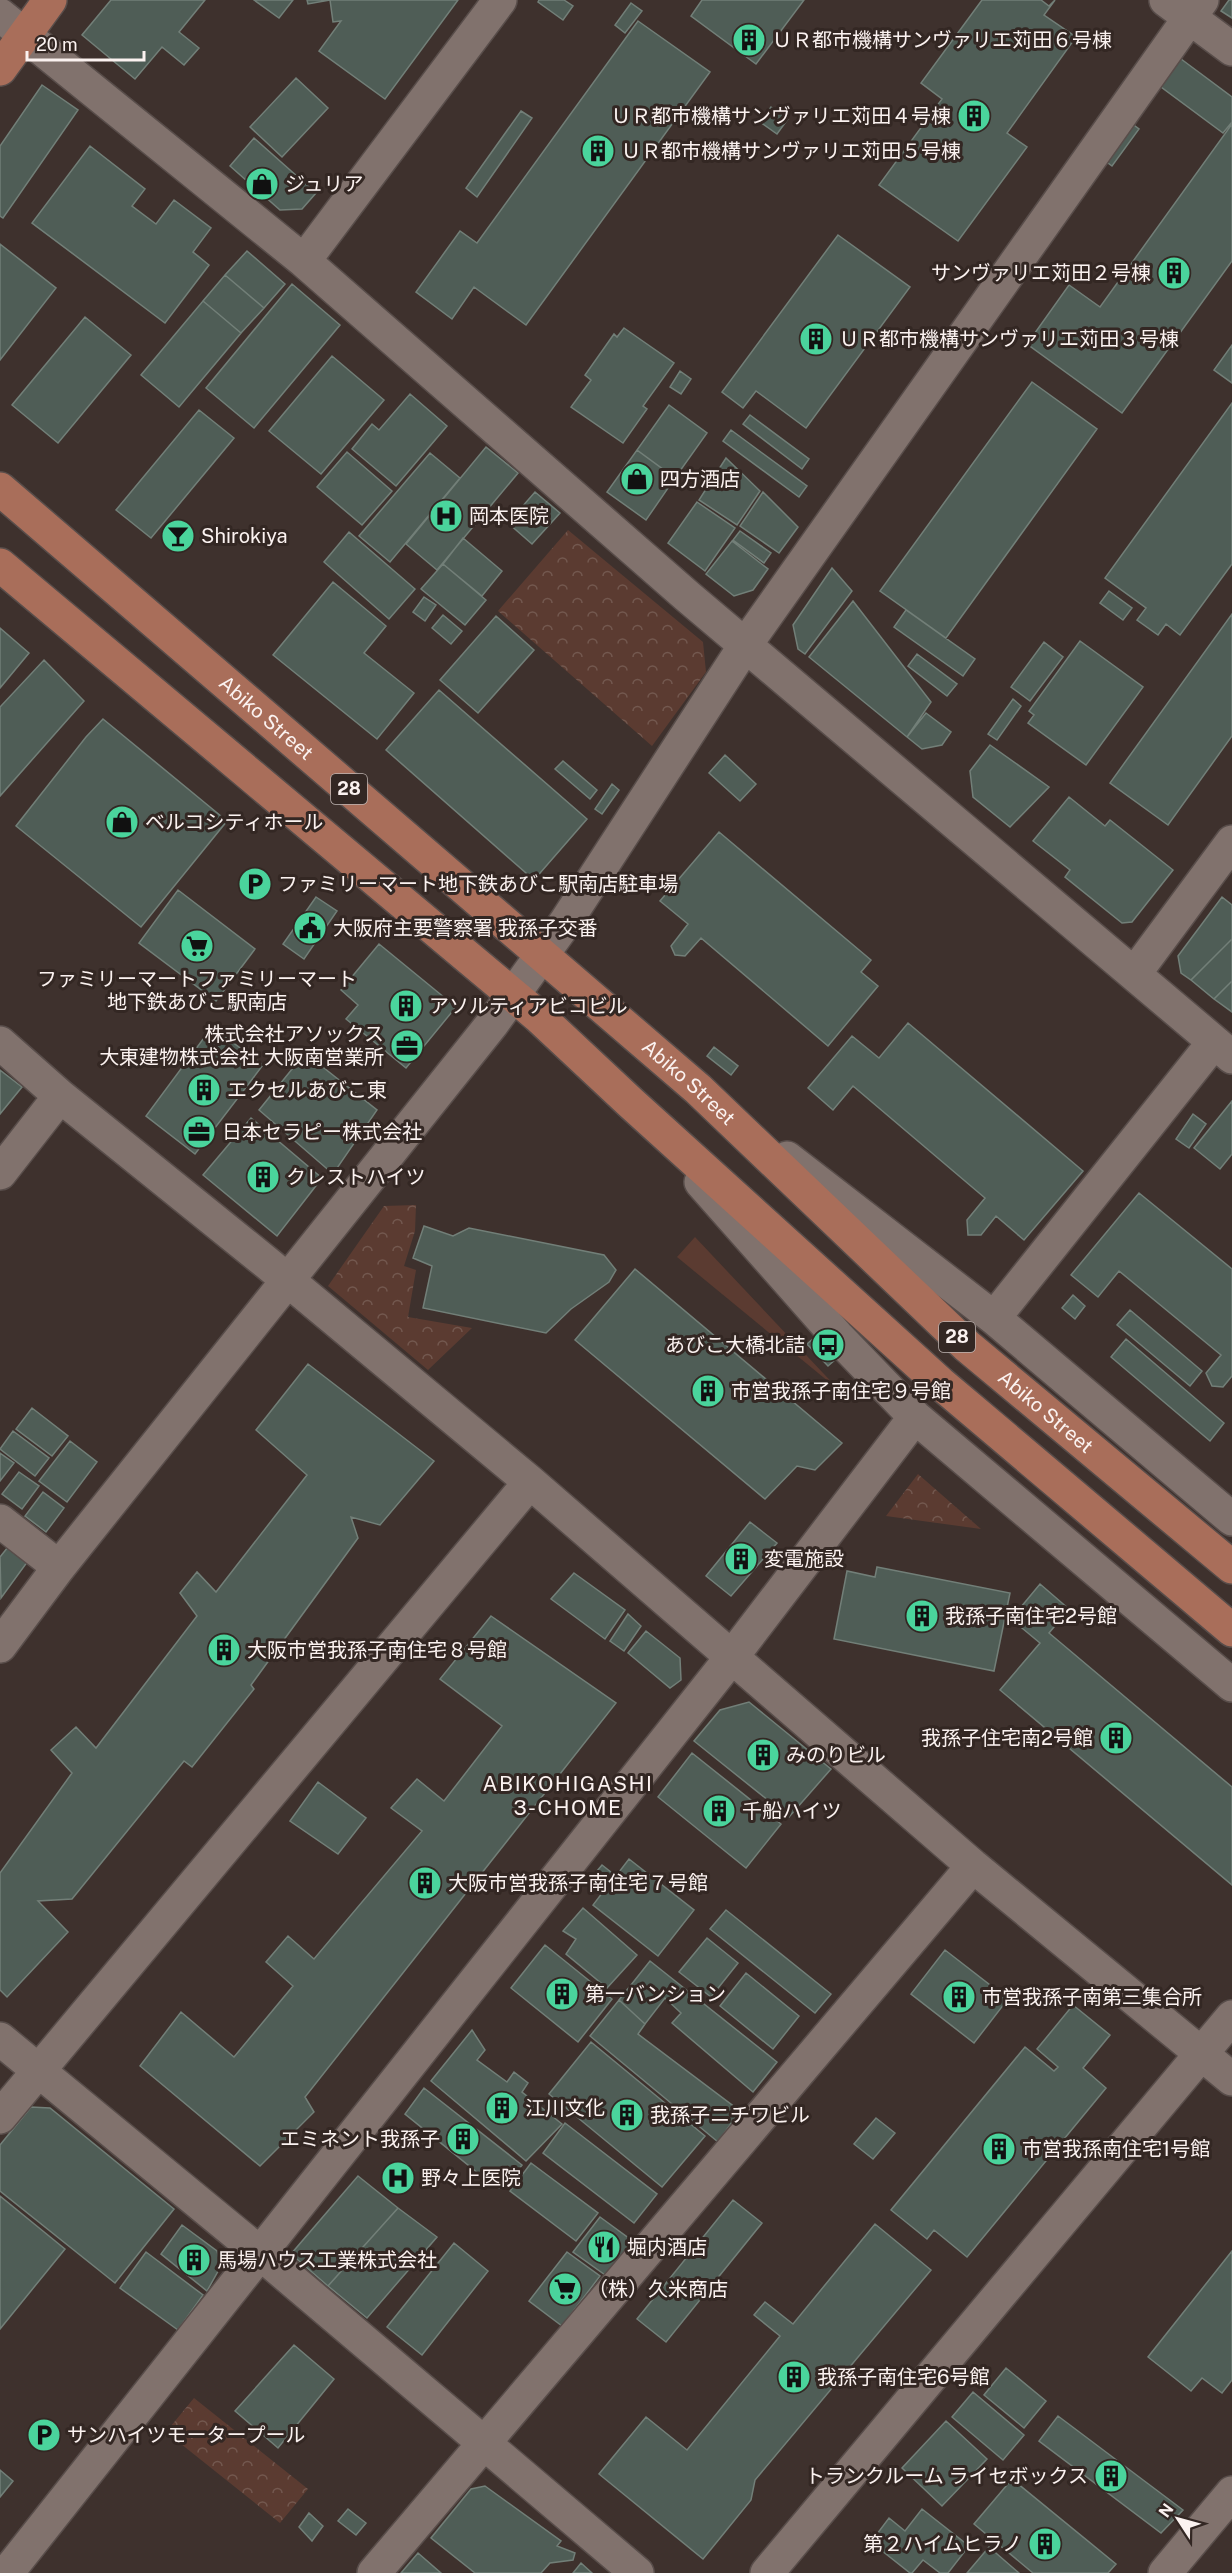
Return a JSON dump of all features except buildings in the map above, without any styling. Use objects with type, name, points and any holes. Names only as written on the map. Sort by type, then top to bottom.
[{"type":"main road","points":[[0,69],[50,0]]},
{"type":"main road","name":"Abiko Street","points":[[0,489],[698,1089],[967,1346],[1232,1567]]},
{"type":"main road","name":"28","points":[[0,565],[513,994],[940,1383],[1232,1630]]},
{"type":"street","points":[[304,261],[500,0]]},
{"type":"street","points":[[0,1646],[59,1567],[513,994],[542,954],[747,644],[1186,6],[1232,49]]},
{"type":"street","points":[[0,15],[304,261],[687,596],[747,644],[1223,1049],[994,1318]]},
{"type":"street","points":[[1135,973],[1232,842]]},
{"type":"street","points":[[0,1043],[60,1096],[286,1279],[530,1482],[973,1866],[1232,2079]]},
{"type":"street","points":[[698,1089],[994,1318],[1232,1519]]},
{"type":"street","points":[[0,1173],[60,1096]]},
{"type":"street","points":[[631,1103],[837,1336],[915,1417],[1232,1685]]},
{"type":"street","points":[[7,2573],[731,1658],[915,1417]]},
{"type":"street","points":[[0,2117],[530,1482]]},
{"type":"street","points":[[0,1521],[59,1567]]},
{"type":"street","points":[[374,2573],[973,1866]]},
{"type":"street","points":[[767,2573],[1232,2017]]},
{"type":"street","points":[[0,2039],[260,2253],[637,2573]]},
{"type":"street","points":[[1165,2573],[1232,2493]]},
{"type":"green space","points":[[568,530],[703,642],[706,672],[652,746],[498,611]]},
{"type":"green space","points":[[416,1205],[415,1231],[404,1266],[416,1270],[408,1317],[472,1328],[428,1370],[328,1286],[384,1206]]},
{"type":"green space","points":[[695,1237],[840,1391],[677,1257]]},
{"type":"green space","points":[[918,1474],[981,1529],[886,1516]]},
{"type":"green space","points":[[194,2398],[308,2489],[280,2523],[166,2432]]},
{"type":"place","name":"ＵＲ都市機構サンヴァリエ苅田６号棟","points":[[749,40]]},
{"type":"place","name":"ＵＲ都市機構サンヴァリエ苅田４号棟","points":[[974,116]]},
{"type":"place","name":"ＵＲ都市機構サンヴァリエ苅田５号棟","points":[[598,151]]},
{"type":"place","name":"ジュリア","points":[[262,184]]},
{"type":"place","name":"サンヴァリエ苅田２号棟","points":[[1174,273]]},
{"type":"place","name":"ＵＲ都市機構サンヴァリエ苅田３号棟","points":[[816,339]]},
{"type":"place","name":"四方酒店","points":[[637,479]]},
{"type":"place","name":"岡本医院","points":[[446,516]]},
{"type":"place","name":"Shirokiya","points":[[178,536]]},
{"type":"place","name":"ベルコシティホール","points":[[122,822]]},
{"type":"place","name":"ファミリーマート地下鉄あびこ駅南店駐車場","points":[[255,884]]},
{"type":"place","name":"大阪府主要警察署 我孫子交番","points":[[310,928]]},
{"type":"place","name":"ファミリーマートファミリーマート 地下鉄あびこ駅南店","points":[[197,946]]},
{"type":"place","name":"アソルティアビコビル","points":[[406,1006]]},
{"type":"place","name":"株式会社アソックス 大東建物株式会社 大阪南営業所","points":[[407,1046]]},
{"type":"place","name":"エクセルあびこ東","points":[[204,1090]]},
{"type":"place","name":"日本セラピー株式会社","points":[[199,1132]]},
{"type":"place","name":"クレストハイツ","points":[[263,1177]]},
{"type":"place","name":"あびこ大橋北詰","points":[[828,1345]]},
{"type":"place","name":"市営我孫子南住宅９号館","points":[[708,1391]]},
{"type":"place","name":"変電施設","points":[[741,1559]]},
{"type":"place","name":"我孫子南住宅2号館","points":[[922,1616]]},
{"type":"place","name":"大阪市営我孫子南住宅８号館","points":[[224,1650]]},
{"type":"place","name":"我孫子住宅南2号館","points":[[1116,1738]]},
{"type":"place","name":"みのりビル","points":[[763,1755]]},
{"type":"place","name":"千船ハイツ","points":[[719,1811]]},
{"type":"place","name":"大阪市営我孫子南住宅７号館","points":[[425,1883]]},
{"type":"place","name":"第一バンション","points":[[562,1994]]},
{"type":"place","name":"市営我孫子南第三集合所","points":[[959,1997]]},
{"type":"place","name":"江川文化","points":[[502,2108]]},
{"type":"place","name":"我孫子ニチワビル","points":[[627,2115]]},
{"type":"place","name":"エミネント我孫子","points":[[463,2139]]},
{"type":"place","name":"市営我孫南住宅1号館","points":[[999,2149]]},
{"type":"place","name":"野々上医院","points":[[398,2178]]},
{"type":"place","name":"堀内酒店","points":[[604,2247]]},
{"type":"place","name":"馬場ハウス工業株式会社","points":[[194,2260]]},
{"type":"place","name":"（株）久米商店","points":[[565,2289]]},
{"type":"place","name":"我孫子南住宅6号館","points":[[794,2377]]},
{"type":"place","name":"サンハイツモータープール","points":[[44,2435]]},
{"type":"place","name":"トランクルーム ライセボックス","points":[[1111,2476]]},
{"type":"place","name":"第２ハイムヒラノ","points":[[1045,2544]]},
{"type":"district","name":"ABIKOHIGASHI 3-CHOME","points":[[568,1796]]}]
